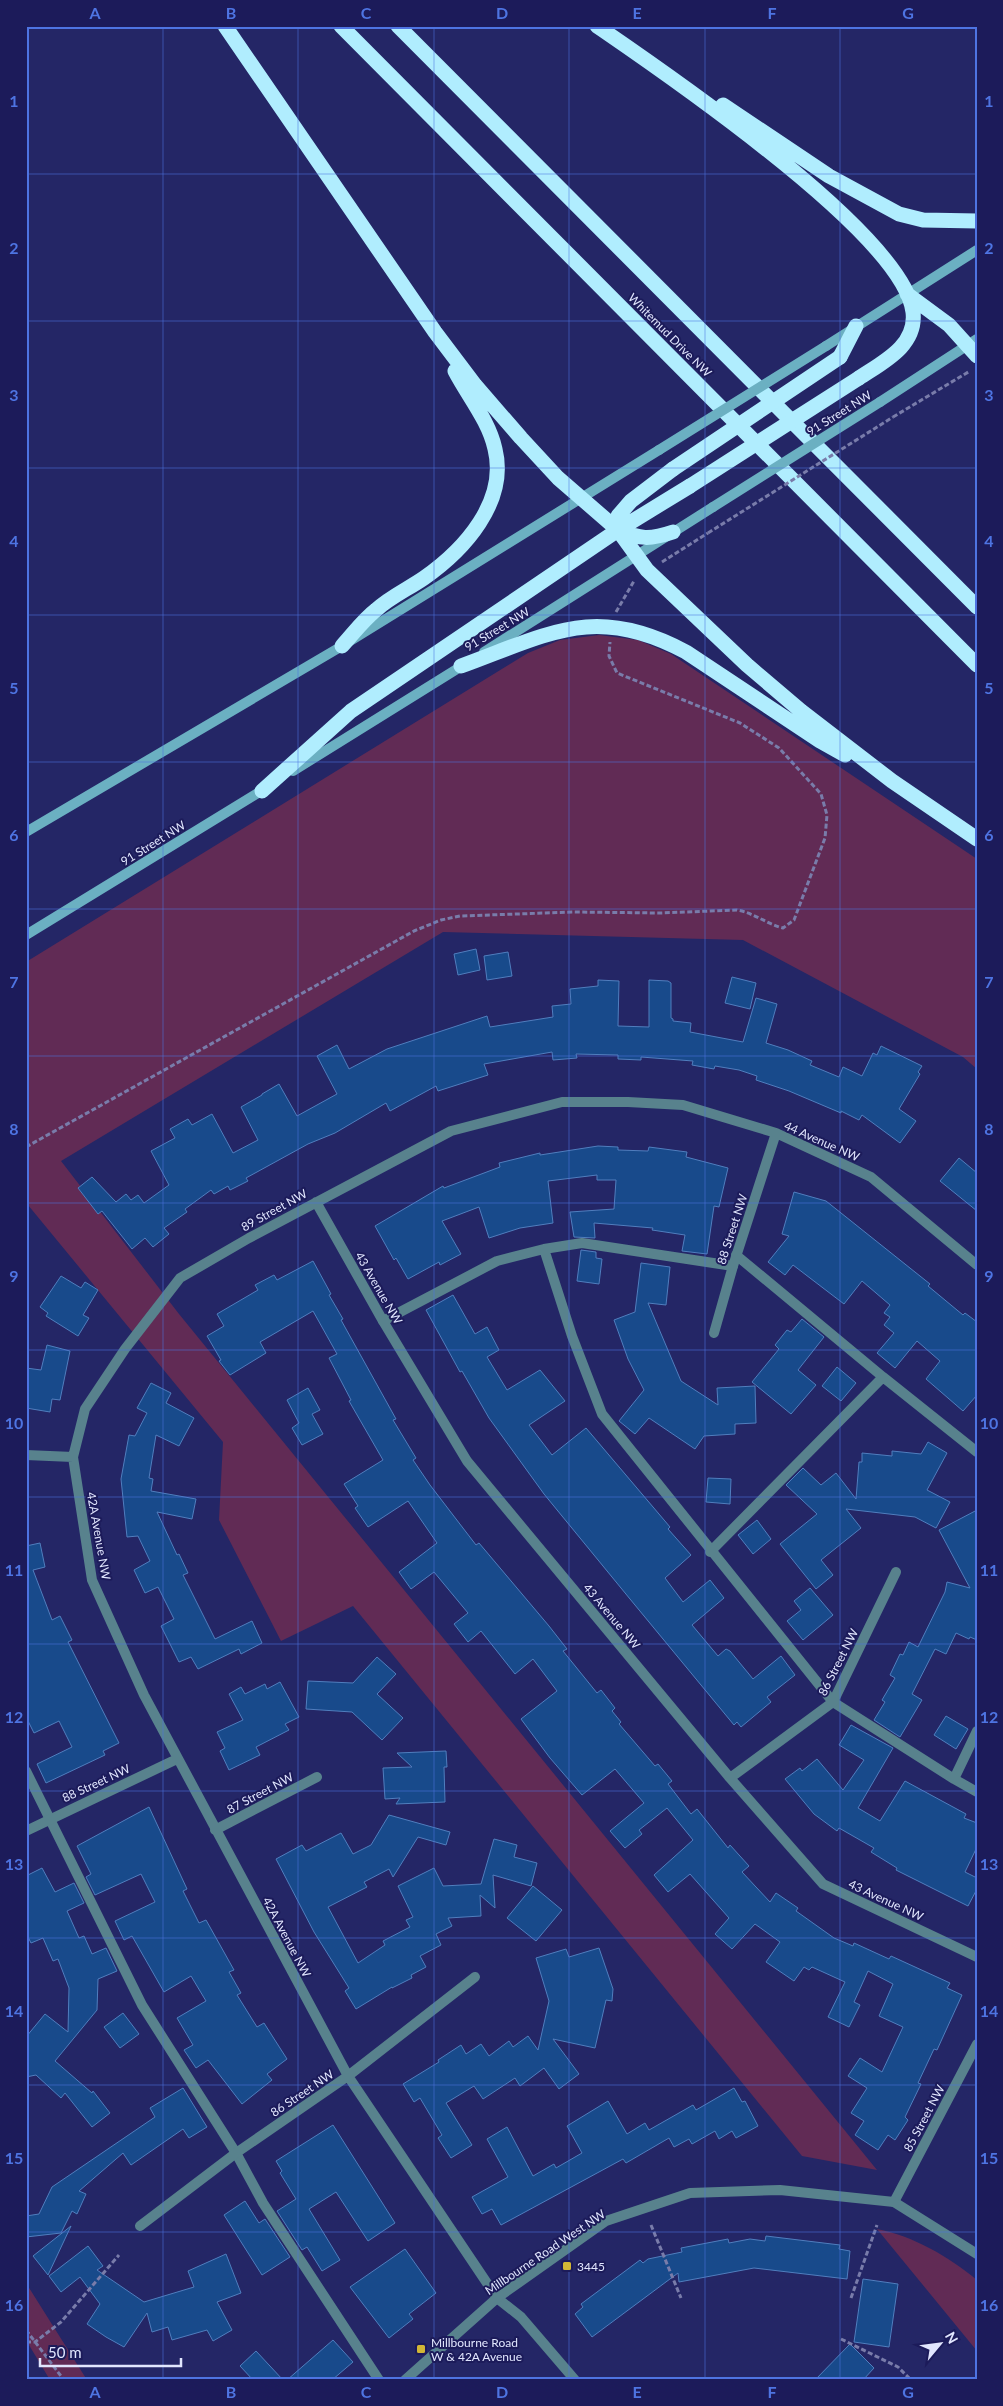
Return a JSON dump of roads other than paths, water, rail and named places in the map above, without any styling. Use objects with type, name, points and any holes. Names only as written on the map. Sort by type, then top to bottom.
[{"type":"highway","points":[[226,26],[435,332],[475,385],[521,438],[581,499],[618,530],[647,570],[719,640],[767,683],[892,782]]},
{"type":"highway","name":"Whitemud Drive NW","points":[[341,26],[977,665]]},
{"type":"highway","points":[[398,26],[977,607]]},
{"type":"highway","points":[[598,26],[829,176],[899,214],[923,220],[977,221]]},
{"type":"highway","points":[[598,26],[750,136],[812,187],[865,236],[908,294],[949,325],[973,347]]},
{"type":"highway","points":[[262,790],[351,711],[618,530],[885,361],[908,339],[913,312],[908,294]]},
{"type":"highway","points":[[618,530],[618,516],[631,501],[673,469],[840,356],[856,326]]},
{"type":"highway","points":[[342,646],[376,610],[425,577],[458,547],[482,520],[494,491],[497,461],[492,438],[435,332]]},
{"type":"highway","points":[[618,530],[638,538],[652,539],[673,532]]},
{"type":"highway","points":[[461,666],[552,632],[574,627],[612,626],[645,633],[686,652],[820,741],[892,782],[977,839]]},
{"type":"main road","points":[[26,832],[342,646],[581,499],[977,250]]},
{"type":"main road","name":"91 Street NW","points":[[26,935],[637,557],[673,532],[880,402],[973,347]]},
{"type":"street","name":"89 Street NW","points":[[73,1457],[85,1409],[125,1349],[180,1278],[316,1202],[451,1131],[562,1102],[628,1102]]},
{"type":"street","name":"44 Avenue NW","points":[[628,1102],[683,1106],[776,1134],[871,1177],[977,1265]]},
{"type":"street","name":"88 Street NW","points":[[714,1332],[736,1255],[776,1134]]},
{"type":"street","name":"43 Avenue NW","points":[[316,1202],[383,1321],[467,1461],[730,1778],[823,1884],[977,1957]]},
{"type":"street","points":[[383,1321],[497,1261],[544,1249],[582,1243],[733,1266]]},
{"type":"street","points":[[544,1249],[572,1336],[602,1414],[710,1552],[833,1702],[977,1792]]},
{"type":"street","points":[[736,1255],[977,1452]]},
{"type":"street","points":[[710,1552],[883,1377]]},
{"type":"street","points":[[26,1455],[73,1457]]},
{"type":"street","name":"42A Avenue NW","points":[[73,1457],[92,1580],[144,1695],[177,1759],[348,2076],[497,2298],[521,2317],[576,2380]]},
{"type":"street","name":"86 Street NW","points":[[730,1778],[833,1702],[896,1572]]},
{"type":"street","points":[[954,1779],[977,1731]]},
{"type":"street","name":"88 Street NW","points":[[26,1830],[177,1759]]},
{"type":"street","points":[[26,1771],[142,2005],[236,2153],[283,2234],[379,2380]]},
{"type":"street","name":"87 Street NW","points":[[215,1830],[317,1777]]},
{"type":"street","name":"86 Street NW","points":[[140,2226],[236,2153],[348,2076],[475,1977]]},
{"type":"street","name":"85 Street NW","points":[[894,2202],[977,2044]]},
{"type":"street","name":"Millbourne Road West NW","points":[[405,2380],[497,2298],[606,2222],[690,2193],[780,2190],[894,2202],[977,2254]]},
{"type":"place","name":"3445","points":[[567,2266]]},
{"type":"place","name":"Millbourne Road W & 42A Avenue","points":[[421,2349]]}]
